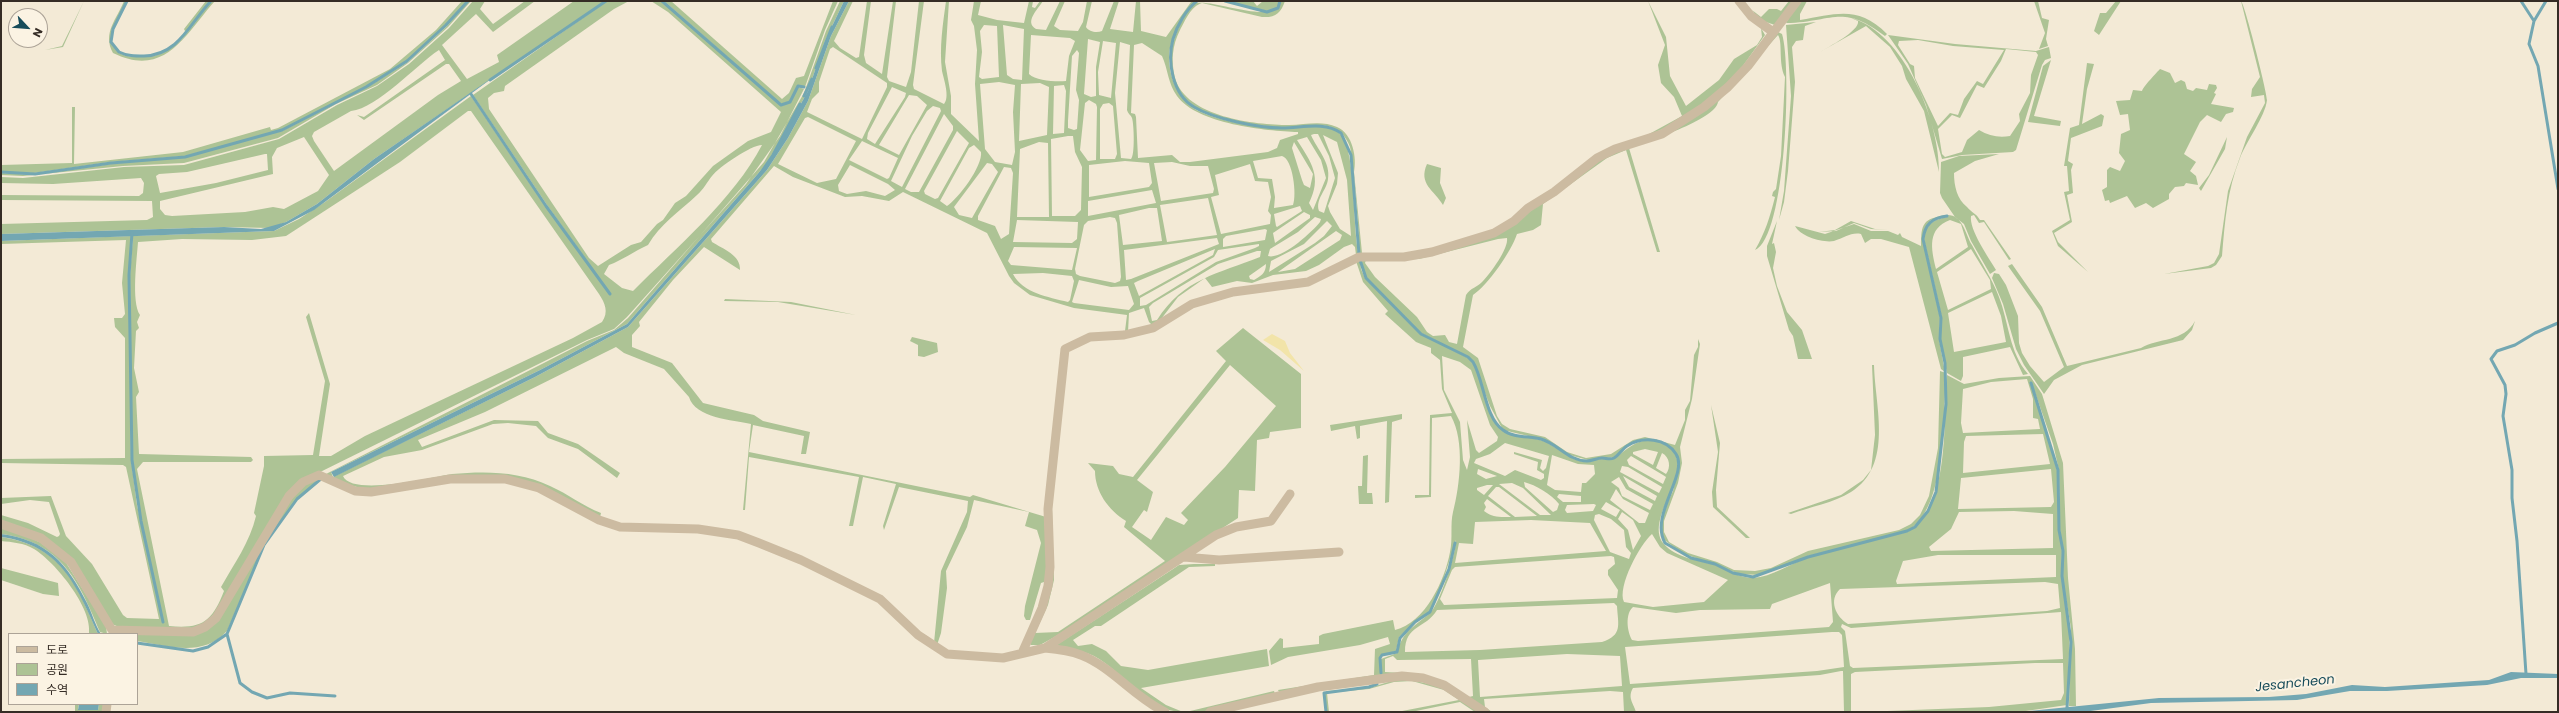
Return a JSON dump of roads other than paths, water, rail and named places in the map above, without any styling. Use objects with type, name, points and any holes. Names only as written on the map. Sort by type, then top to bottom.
[{"type":"street","points":[[1739,1],[1751,16],[1773,32]]},
{"type":"street","points":[[1022,653],[1042,608],[1048,586],[1050,562],[1048,509],[1065,349],[1090,337],[1124,336],[1153,328],[1192,304],[1216,296],[1265,287],[1308,282],[1359,257],[1404,257],[1432,252],[1494,233],[1514,221],[1528,208],[1554,192],[1597,158],[1615,149],[1662,134],[1690,118],[1734,81],[1797,1]]},
{"type":"street","points":[[1,524],[41,538],[71,562],[111,632],[193,632],[205,628],[216,618],[289,496],[303,482],[313,476],[328,478],[355,491],[371,492],[450,479],[505,479],[539,488],[599,520],[620,527],[698,528],[738,535],[794,557],[869,593],[893,610],[922,638],[947,654],[1003,658],[1044,648],[1070,651],[1090,659],[1137,696],[1164,712]]},
{"type":"street","points":[[1044,648],[1216,535],[1236,527],[1271,521],[1290,494]]},
{"type":"street","points":[[1184,557],[1219,560],[1339,552]]},
{"type":"street","points":[[1210,712],[1318,687],[1402,676],[1423,678],[1444,685],[1485,712]]},
{"type":"water","points":[[844,1],[849,1],[831,36],[808,101],[788,138],[767,170],[628,327],[535,377],[334,477],[331,472],[540,370],[627,324],[769,161],[808,91],[825,41]]},
{"type":"water","points":[[499,73],[314,210],[274,231],[1,241],[1,234],[224,227],[261,229],[286,222],[317,204],[374,159]]},
{"type":"water","points":[[1,534],[17,537],[31,542],[54,556],[72,576],[87,603],[100,633],[98,633],[73,583],[52,558],[38,548],[21,541],[1,537]]},
{"type":"water","points":[[2511,672],[2558,674],[2558,678],[2521,678],[2487,685],[2387,691],[2350,691],[2297,700],[2151,703],[2083,712],[2019,712],[2159,698],[2269,697],[2306,694],[2352,685],[2385,687],[2489,680]]},
{"type":"water","points":[[79,705],[99,705],[98,710],[78,710]]},
{"type":"waterway","points":[[127,1],[113,29],[111,42],[119,52],[131,56],[156,54],[175,44],[190,28],[211,1]]},
{"type":"waterway","points":[[1,172],[35,174],[111,163],[185,157],[282,130],[366,87],[407,61],[446,25],[468,1]]},
{"type":"waterway","points":[[490,80],[606,1]]},
{"type":"waterway","points":[[662,1],[781,105],[790,102],[798,86],[804,87]]},
{"type":"waterway","points":[[1197,1],[1189,8],[1179,23],[1171,48],[1171,67],[1176,86],[1181,94],[1194,107],[1225,119],[1249,125],[1272,128],[1320,126],[1334,129],[1341,133],[1351,155],[1359,254]]},
{"type":"waterway","points":[[1225,1],[1267,12],[1278,8],[1280,1]]},
{"type":"waterway","points":[[2521,1],[2534,21]]},
{"type":"waterway","points":[[2546,1],[2534,21],[2529,44],[2538,66],[2558,189]]},
{"type":"waterway","points":[[816,68],[832,27]]},
{"type":"waterway","points":[[804,96],[812,79]]},
{"type":"waterway","points":[[471,94],[546,206],[610,294]]},
{"type":"waterway","points":[[760,174],[773,155],[800,104]]},
{"type":"waterway","points":[[1360,260],[1366,278],[1421,334],[1468,357],[1473,362],[1492,417],[1507,433],[1547,441],[1569,455],[1587,461],[1600,458],[1612,459],[1627,446],[1647,440],[1660,442],[1672,449],[1679,462],[1678,472],[1662,520],[1661,532],[1665,543],[1691,558],[1715,564],[1733,573],[1753,577],[1808,557],[1907,531],[1915,527],[1928,511],[1936,492],[1946,404],[1945,363],[1940,339],[1941,318],[1923,239],[1925,229],[1933,220],[1947,216]]},
{"type":"waterway","points":[[132,233],[129,275],[132,460],[141,521],[163,622]]},
{"type":"waterway","points":[[2526,674],[2517,541],[2512,498],[2512,470],[2503,416],[2506,394],[2505,385],[2491,359],[2497,351],[2515,345],[2535,333],[2558,323]]},
{"type":"waterway","points":[[2031,383],[2058,470],[2059,530],[2063,551],[2062,576],[2071,642],[2067,708]]},
{"type":"waterway","points":[[138,643],[193,651],[208,647],[227,634],[264,545],[297,499],[322,478]]},
{"type":"waterway","points":[[1381,673],[1380,658],[1382,655],[1397,652],[1400,638],[1415,622],[1430,612],[1449,569],[1455,543]]},
{"type":"waterway","points":[[227,634],[240,683],[252,692],[267,698],[290,693],[335,696]]},
{"type":"waterway","points":[[1326,712],[1324,693],[1369,687],[1377,684]]},
{"type":"water label","name":"Jesancheon","points":[[2295,684]]}]
